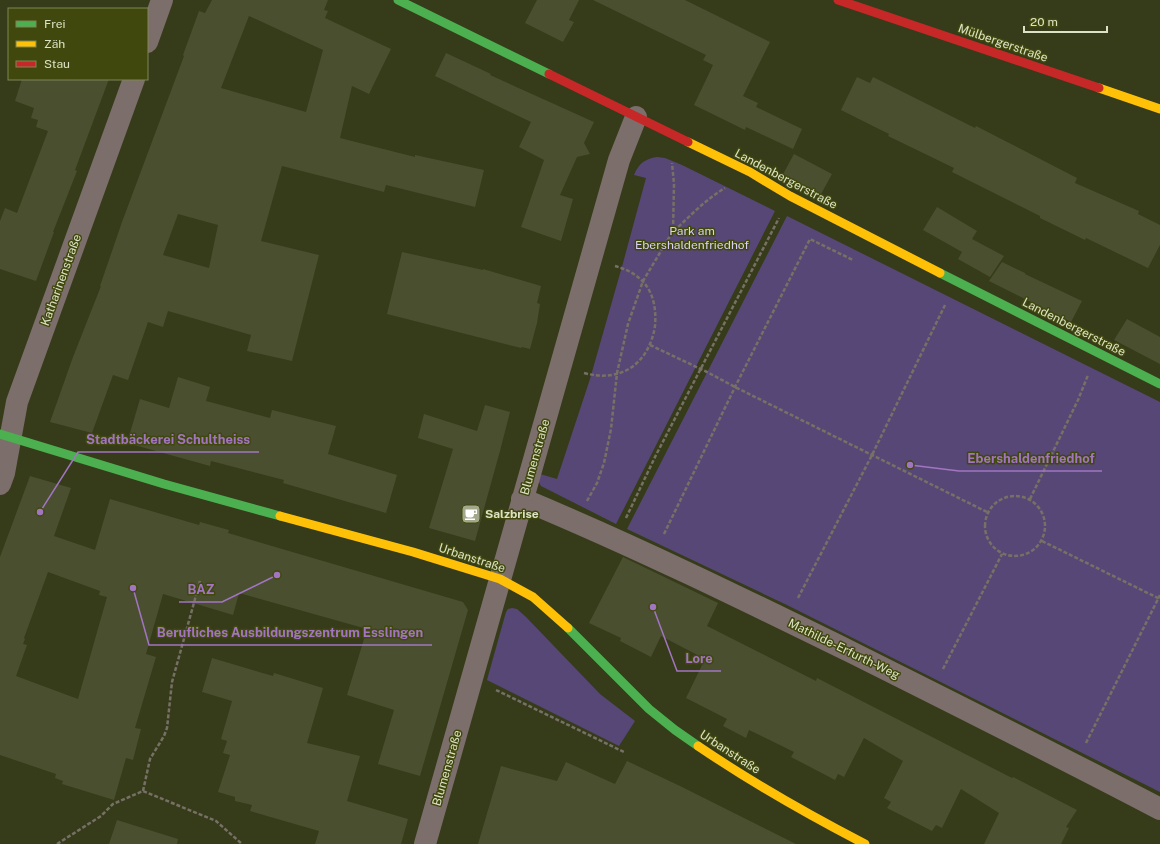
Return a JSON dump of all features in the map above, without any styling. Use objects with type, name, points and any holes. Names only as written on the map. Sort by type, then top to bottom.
[{"type":"street","points":[[148,39],[162,0]]},
{"type":"street","name":"Landenbergerstraße","points":[[398,0],[750,172],[790,196],[890,248],[1160,384]]},
{"type":"street","name":"Mülbergerstraße","points":[[838,0],[1160,109]]},
{"type":"street","name":"Katharinenstraße","points":[[0,484],[4,473],[5,435],[134,80]]},
{"type":"street","name":"Blumenstraße","points":[[426,844],[522,499],[592,259],[619,160],[636,117]]},
{"type":"street","name":"Urbanstraße","points":[[5,435],[164,484],[420,554],[500,579],[533,597],[562,622],[649,709],[675,730],[768,791],[865,844]]},
{"type":"street","name":"Mathilde-Erfurth-Weg","points":[[522,499],[576,521],[749,602],[931,692],[1160,809]]},
{"type":"path","points":[[666,131],[674,173],[673,231]]},
{"type":"path","points":[[576,521],[597,483],[604,462],[611,429],[617,373],[624,336],[643,281],[673,231],[712,196],[750,172]]},
{"type":"path","points":[[615,539],[656,455],[790,196]]},
{"type":"path","points":[[670,538],[663,535],[735,387],[810,239],[860,263]]},
{"type":"path","points":[[560,366],[595,376],[606,376],[617,373],[635,366],[644,357],[654,333],[655,310],[649,290],[643,281],[628,270],[592,259]]},
{"type":"path","points":[[797,601],[872,455],[946,305],[938,302]]},
{"type":"path","points":[[650,345],[987,512]]},
{"type":"path","points":[[1030,499],[1099,353]]},
{"type":"path","points":[[1088,375],[1094,378]]},
{"type":"path","points":[[1017,496],[1030,499],[1040,508],[1044,519],[1046,530],[1042,541],[1036,549],[1025,556],[1002,554],[993,547],[986,537],[985,524],[987,512],[995,502],[1005,497],[1017,496]]},
{"type":"path","points":[[1042,541],[1159,599]]},
{"type":"path","points":[[931,692],[1002,554]]},
{"type":"path","points":[[143,791],[150,759],[164,736],[167,728],[172,682],[200,581]]},
{"type":"path","points":[[1085,745],[1160,595]]},
{"type":"path","points":[[496,690],[624,752]]},
{"type":"path","points":[[58,844],[101,816],[113,804],[143,791],[216,821],[242,844]]},
{"type":"green space","name":"Park am Ebershaldenfriedhof","points":[[657,157],[665,158],[682,165],[775,211],[616,524],[541,486],[538,480],[540,474],[557,479],[590,379],[646,178],[634,175],[638,167],[643,162]]},
{"type":"green space","points":[[787,216],[1160,402],[1160,792],[787,605],[627,529]]},
{"type":"green space","points":[[508,609],[517,609],[526,617],[600,694],[635,721],[619,746],[487,680],[506,612]]},
{"type":"building","points":[[212,0],[328,0],[324,10],[328,11],[325,18],[391,49],[369,94],[352,86],[340,138],[415,157],[415,155],[484,170],[475,207],[386,185],[384,192],[282,166],[261,241],[319,255],[292,361],[247,351],[251,335],[168,311],[163,327],[148,322],[128,380],[113,375],[92,433],[50,422],[73,357],[101,286],[122,222],[184,56],[183,55],[199,11],[205,13]],"holes":[[[249,16],[323,50],[306,112],[221,88]],[[178,214],[218,225],[209,268],[163,255]]]},
{"type":"building","points":[[537,0],[579,0],[569,20],[574,22],[563,42],[525,23]]},
{"type":"building","points":[[593,0],[685,0],[770,42],[743,96],[758,103],[756,107],[802,129],[793,149],[746,127],[745,130],[694,105],[713,65],[703,60],[706,55]]},
{"type":"building","points":[[446,53],[491,74],[490,75],[594,122],[584,143],[590,154],[577,157],[560,195],[573,199],[561,241],[521,227],[544,160],[519,147],[531,122],[435,76]]},
{"type":"building","points":[[857,77],[870,83],[873,77],[975,128],[976,126],[1077,178],[1075,183],[1139,211],[1138,214],[1160,225],[1160,245],[1148,268],[1040,218],[1040,216],[952,172],[954,168],[888,136],[889,134],[841,110]]},
{"type":"building","points":[[22,80],[109,80],[36,281],[0,269],[0,221],[5,208],[17,213],[48,131],[36,127],[38,120],[31,118],[34,108],[15,101]]},
{"type":"building","points":[[794,154],[832,174],[820,196],[782,176]]},
{"type":"building","points":[[937,207],[977,231],[972,239],[1004,256],[990,277],[958,259],[962,252],[923,230]]},
{"type":"building","points":[[402,252],[483,269],[541,286],[537,303],[540,304],[537,323],[530,349],[387,314]]},
{"type":"building","points":[[1002,262],[1082,301],[1071,322],[989,281]]},
{"type":"building","points":[[1127,319],[1160,337],[1160,364],[1114,340]]},
{"type":"building","points":[[178,377],[210,387],[206,401],[270,418],[272,410],[336,426],[328,454],[397,475],[386,513],[283,483],[284,480],[211,461],[210,466],[127,443],[140,399],[169,408]]},
{"type":"building","points":[[485,405],[510,412],[475,541],[429,528],[453,449],[418,438],[424,414],[477,431]]},
{"type":"building","points":[[30,476],[71,488],[54,536],[95,550],[110,499],[199,525],[200,522],[229,530],[228,533],[463,602],[468,610],[420,776],[378,764],[394,710],[347,695],[367,629],[239,593],[233,615],[163,594],[146,654],[156,657],[135,728],[141,729],[133,760],[126,758],[114,800],[62,784],[63,781],[55,778],[56,774],[0,755],[0,557]],"holes":[[[48,572],[100,591],[99,595],[107,597],[78,699],[16,676],[27,645],[23,644],[24,638]]]},
{"type":"building","points":[[623,557],[718,603],[707,626],[816,681],[817,678],[1077,810],[1066,827],[1069,828],[1061,844],[984,844],[999,813],[961,789],[942,828],[936,825],[932,831],[887,808],[891,802],[884,798],[903,761],[864,738],[844,777],[838,774],[835,780],[791,757],[794,752],[749,730],[746,738],[723,726],[727,719],[686,698],[705,659],[661,636],[651,657],[620,641],[621,638],[589,623]]},
{"type":"building","points":[[212,658],[273,676],[274,673],[323,688],[307,743],[360,756],[347,801],[408,819],[401,844],[315,844],[319,831],[250,811],[252,805],[235,801],[235,797],[218,792],[230,755],[223,753],[227,741],[221,739],[232,701],[202,692]]},
{"type":"building","points":[[627,761],[796,844],[478,844],[501,766],[557,781],[566,762],[615,784]]},
{"type":"building","points":[[117,820],[178,839],[177,844],[109,844]]},
{"type":"traffic: fast","points":[[398,0],[549,74]]},
{"type":"traffic: fast","points":[[940,273],[1160,384]]},
{"type":"traffic: fast","points":[[0,434],[164,484],[280,516]]},
{"type":"traffic: fast","points":[[568,628],[649,709],[698,746]]},
{"type":"traffic: slow","points":[[1099,88],[1160,109]]},
{"type":"traffic: slow","points":[[688,142],[750,172],[790,196],[940,273]]},
{"type":"traffic: slow","points":[[280,516],[413,552],[500,579],[533,597],[568,628]]},
{"type":"traffic: slow","points":[[698,746],[780,797],[865,844]]},
{"type":"traffic: jam","points":[[838,0],[1099,88]]},
{"type":"traffic: jam","points":[[549,74],[688,142]]},
{"type":"place","name":"Ebershaldenfriedhof","points":[[910,465]]},
{"type":"place","name":"Stadtbäckerei Schultheiss","points":[[40,512]]},
{"type":"place","name":"Salzbrise","points":[[471,514]]},
{"type":"place","name":"BAZ","points":[[277,575]]},
{"type":"place","name":"Berufliches Ausbildungszentrum Esslingen","points":[[133,588]]},
{"type":"place","name":"Lore","points":[[653,607]]}]
